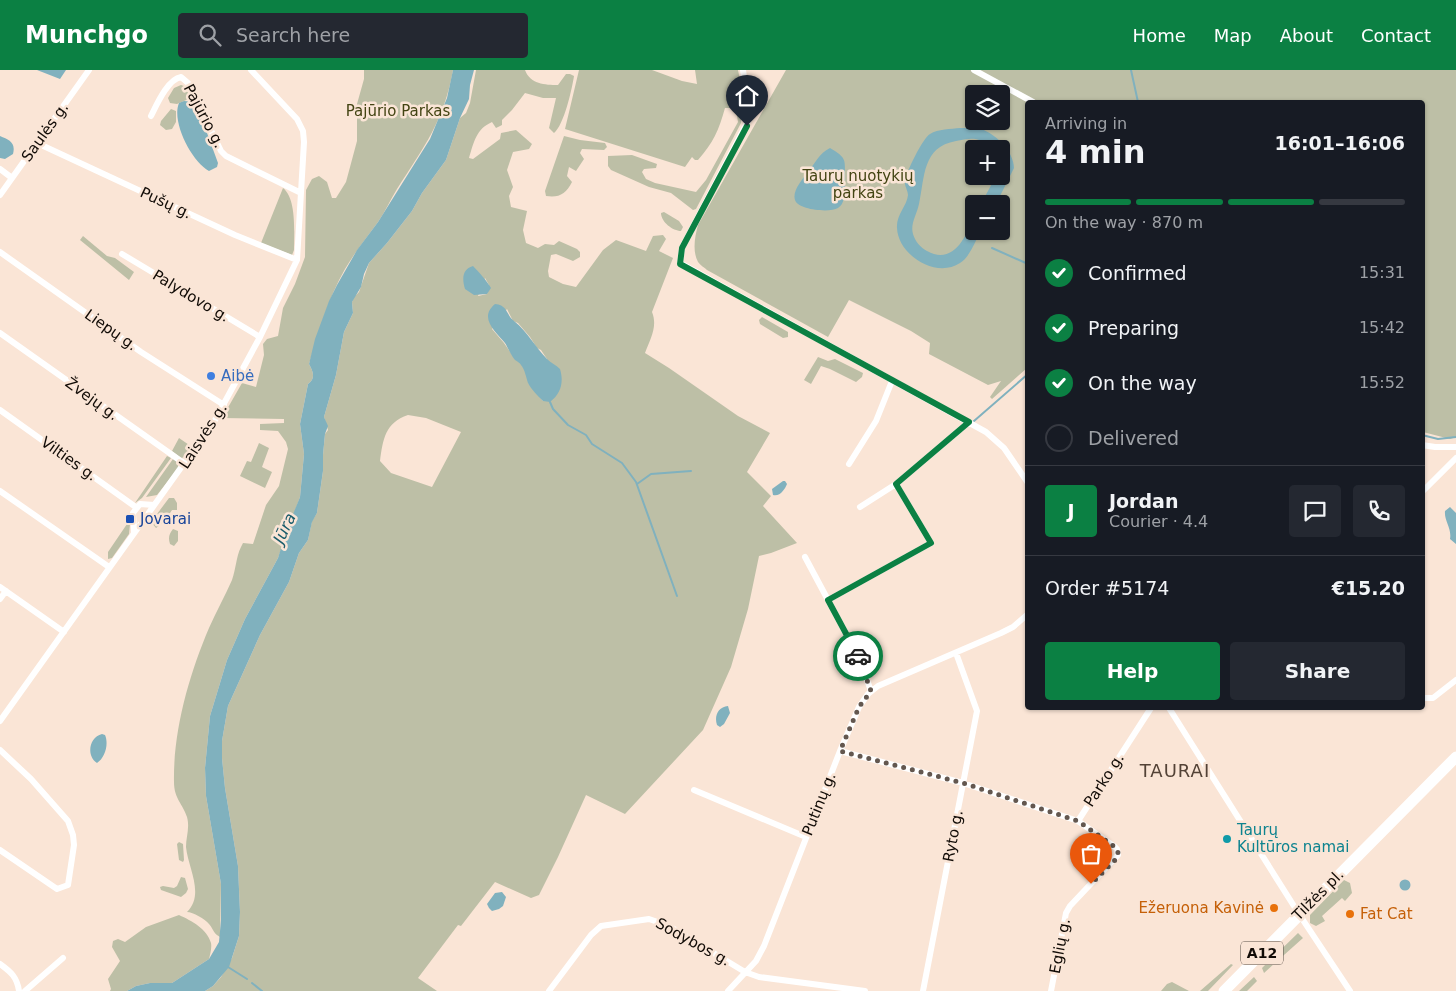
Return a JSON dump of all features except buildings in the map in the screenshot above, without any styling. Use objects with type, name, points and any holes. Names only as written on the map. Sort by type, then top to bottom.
[{"type":"highway","name":"Tilžės pl.","points":[[1224,991],[1456,757]]},
{"type":"street","name":"Saulės g.","points":[[0,195],[90,70]]},
{"type":"street","name":"Laisvės g.","points":[[0,721],[134,532],[185,464],[224,405],[260,337],[296,260],[299,192],[304,142],[301,126],[294,114],[250,70]]},
{"type":"street","points":[[743,70],[749,119],[682,248],[680,264],[986,432],[999,442],[1025,478]]},
{"type":"street","points":[[974,70],[1029,100]]},
{"type":"street","name":"Pajūrio g.","points":[[151,116],[163,94],[174,80],[181,77],[188,83],[221,151],[226,156],[299,192]]},
{"type":"street","name":"Pušų g.","points":[[37,143],[235,235],[296,260]]},
{"type":"street","points":[[0,170],[12,178]]},
{"type":"street","name":"Liepų g.","points":[[0,252],[141,352],[224,405]]},
{"type":"street","name":"Palydovo g.","points":[[122,254],[260,337]]},
{"type":"street","name":"Žvejų g.","points":[[0,333],[185,464]]},
{"type":"street","points":[[849,464],[876,421],[892,381]]},
{"type":"street","name":"Vilties g.","points":[[0,410],[137,508]]},
{"type":"street","points":[[860,508],[896,484],[969,422]]},
{"type":"street","points":[[1425,445],[1436,447],[1456,447]]},
{"type":"street","points":[[1425,489],[1456,458]]},
{"type":"street","points":[[828,600],[931,543],[896,484]]},
{"type":"street","points":[[0,491],[109,567]]},
{"type":"street","points":[[134,532],[134,513],[137,508],[140,504],[154,505]]},
{"type":"street","points":[[805,557],[859,658],[871,691]]},
{"type":"street","points":[[0,599],[3,589],[64,632]]},
{"type":"street","name":"Putinų g.","points":[[728,991],[756,960],[764,946],[840,751],[859,707],[871,691],[884,683],[1013,627],[1025,617]]},
{"type":"street","name":"Ryto g.","points":[[923,991],[978,711],[956,653]]},
{"type":"street","points":[[1425,698],[1432,698],[1456,680]]},
{"type":"street","name":"Parko g.","points":[[840,751],[963,783],[1078,821],[1150,710]]},
{"type":"street","points":[[1170,710],[1350,991]]},
{"type":"street","points":[[0,750],[31,779],[68,821],[74,845],[68,885],[57,889],[0,850]]},
{"type":"street","points":[[694,790],[806,837]]},
{"type":"street","name":"Eglių g.","points":[[1051,991],[1066,913],[1070,906],[1118,855],[1115,847],[1078,821]]},
{"type":"street","name":"Sodybos g.","points":[[549,991],[596,930],[601,926],[639,919],[649,919],[669,926],[745,972],[760,977],[865,991]]},
{"type":"street","points":[[25,991],[63,958]]},
{"type":"street","points":[[0,964],[12,973],[16,979],[19,991]]},
{"type":"green space","name":"Pajūrio Parkas","points":[[364,70],[453,70],[444,104],[432,133],[394,193],[381,218],[345,269],[320,327],[309,364],[313,377],[308,384],[300,424],[304,454],[300,497],[278,558],[245,619],[227,660],[210,716],[205,768],[206,796],[221,884],[220,937],[205,920],[196,914],[187,912],[195,897],[195,889],[186,847],[188,821],[174,788],[176,743],[189,684],[202,646],[232,580],[241,547],[243,543],[253,544],[266,505],[279,486],[288,449],[286,442],[278,431],[260,430],[260,424],[284,423],[284,419],[222,418],[242,383],[256,387],[264,355],[263,344],[267,339],[278,336],[283,308],[295,284],[305,257],[306,190],[312,179],[319,176],[327,182],[332,198],[336,198],[346,182],[357,141],[357,104],[364,79]]},
{"type":"green space","points":[[476,70],[525,70],[527,75],[534,81],[548,85],[558,85],[566,74],[574,76],[564,115],[558,129],[554,133],[549,128],[556,98],[543,98],[525,93],[502,120],[502,125],[496,128],[492,122],[482,128],[476,137],[469,158],[473,159],[500,139],[501,133],[516,130],[532,144],[529,149],[513,152],[507,170],[513,187],[509,196],[511,207],[527,211],[523,230],[526,243],[538,248],[545,244],[554,245],[559,241],[580,252],[580,257],[573,261],[556,254],[551,255],[548,271],[549,277],[563,284],[576,287],[603,250],[616,240],[646,251],[653,236],[663,235],[666,239],[659,251],[673,258],[652,312],[654,328],[645,353],[738,416],[770,433],[747,472],[771,496],[763,506],[797,543],[759,556],[748,609],[731,667],[703,730],[625,814],[586,795],[539,895],[531,898],[495,882],[461,926],[458,925],[418,978],[437,991],[205,991],[213,986],[221,977],[232,958],[239,936],[238,866],[222,758],[222,741],[228,706],[260,635],[289,582],[299,553],[308,540],[312,521],[317,513],[323,471],[325,434],[328,430],[324,417],[336,375],[344,332],[353,313],[352,302],[354,297],[359,292],[369,263],[412,211],[422,193],[446,160],[460,118],[466,113],[470,103]],"holes":[[[485,278],[489,285],[487,294],[478,296]],[[507,309],[513,321],[518,323],[537,348],[541,350],[547,359],[543,401],[529,384],[525,370],[520,362],[515,359],[492,329]],[[408,415],[426,418],[461,432],[432,487],[391,473],[380,461],[386,433],[394,422]]]},
{"type":"green space","points":[[579,70],[652,70],[682,81],[697,84],[695,70],[738,70],[740,80],[735,82],[735,94],[741,123],[696,209],[693,210],[671,193],[649,187],[611,170],[608,166],[608,156],[632,155],[657,164],[656,168],[644,169],[642,172],[646,179],[655,183],[696,192],[706,180],[738,122],[732,108],[725,108],[715,136],[708,148],[698,160],[692,157],[685,167],[565,129]]},
{"type":"green space","name":"Taurų nuotykių parkas","points":[[786,70],[1456,70],[1456,437],[1450,439],[1425,433],[1425,100],[1025,100],[1025,370],[992,399],[990,397],[1001,381],[988,385],[929,354],[930,343],[911,331],[849,300],[828,337],[707,270],[698,262],[695,248],[698,225]]},
{"type":"green space","points":[[181,85],[184,86],[191,98],[177,104],[170,103],[168,98],[174,88]]},
{"type":"green space","points":[[171,109],[176,111],[176,122],[172,129],[166,130],[160,125]]},
{"type":"green space","points":[[564,136],[605,143],[607,147],[604,150],[582,149],[580,153],[584,159],[576,171],[569,167],[567,176],[572,182],[567,190],[558,196],[546,196],[545,191]]},
{"type":"green space","points":[[283,188],[291,200],[293,208],[294,250],[292,255],[261,243]]},
{"type":"green space","points":[[664,212],[679,221],[683,227],[681,231],[665,223],[661,213]]},
{"type":"green space","points":[[83,236],[107,256],[115,258],[134,272],[129,280],[80,240]]},
{"type":"green space","points":[[762,317],[788,332],[788,337],[783,338],[760,324],[759,320]]},
{"type":"green space","points":[[818,357],[828,361],[835,359],[863,373],[862,377],[856,382],[821,366],[811,384],[804,380]]},
{"type":"green space","points":[[179,438],[192,447],[185,457],[181,458],[172,451]]},
{"type":"green space","points":[[259,443],[269,448],[262,467],[272,472],[265,488],[240,476],[247,461],[251,462]]},
{"type":"green space","points":[[167,456],[171,458],[142,498],[135,503]]},
{"type":"green space","points":[[173,459],[179,467],[157,495],[146,497]]},
{"type":"green space","points":[[169,498],[174,498],[177,503],[177,510],[172,510],[164,522],[156,528],[151,522]]},
{"type":"green space","points":[[127,524],[130,524],[129,534],[112,558],[108,559],[108,552]]},
{"type":"green space","points":[[173,529],[178,531],[178,541],[174,546],[170,544],[169,540]]},
{"type":"green space","points":[[179,842],[183,844],[183,862],[179,860],[177,844]]},
{"type":"green space","points":[[181,877],[185,878],[188,889],[181,897],[161,890],[160,887],[163,886],[174,888]]},
{"type":"green space","points":[[1344,880],[1350,883],[1352,893],[1345,901],[1342,898],[1322,916],[1325,921],[1316,926],[1310,923],[1310,915]]},
{"type":"green space","points":[[179,915],[194,923],[209,938],[211,951],[209,959],[172,983],[150,983],[136,986],[127,991],[110,991],[108,979],[120,961],[112,947],[113,941],[118,939],[125,942],[146,927]]},
{"type":"green space","points":[[1298,933],[1303,938],[1264,973],[1262,968]]},
{"type":"green space","points":[[1231,964],[1233,965],[1208,991],[1200,991]]},
{"type":"green space","points":[[1254,977],[1257,981],[1247,991],[1239,991]]},
{"type":"green space","points":[[1172,982],[1189,991],[1161,991],[1167,984]]},
{"type":"water","points":[[37,70],[66,70],[60,79]]},
{"type":"water","points":[[453,70],[474,70],[469,99],[460,118],[446,160],[422,193],[412,211],[369,263],[361,287],[352,302],[353,313],[344,332],[336,375],[324,417],[328,426],[325,434],[323,471],[317,513],[312,522],[308,540],[299,553],[289,582],[260,635],[228,706],[222,741],[222,758],[238,866],[240,912],[239,936],[229,967],[213,986],[205,991],[127,991],[136,986],[150,983],[172,983],[209,959],[219,942],[221,884],[206,796],[205,768],[210,716],[227,660],[245,619],[278,558],[300,497],[304,454],[300,424],[308,384],[313,377],[309,364],[315,339],[329,301],[357,250],[378,222],[430,139],[447,98]]},
{"type":"water","points":[[184,101],[193,104],[199,111],[218,163],[217,167],[209,171],[190,151],[180,130],[177,111],[179,103]]},
{"type":"water","points":[[965,128],[965,130],[984,130],[999,140],[966,139],[956,141],[945,144],[931,156],[924,174],[919,204],[912,226],[916,241],[927,251],[936,255],[944,255],[958,247],[965,236],[965,240],[976,240],[964,260],[950,267],[940,268],[920,262],[911,255],[899,238],[897,223],[906,203],[908,195],[905,183],[906,177],[915,156],[930,134]]},
{"type":"water","points":[[0,136],[9,140],[14,147],[13,154],[5,159],[0,158]]},
{"type":"water","points":[[830,148],[843,158],[845,164],[845,191],[841,206],[834,210],[815,210],[802,206],[795,200],[796,189],[820,156]]},
{"type":"water","points":[[1010,154],[1013,162],[1014,168],[1010,176]]},
{"type":"water","points":[[991,185],[1006,185],[1000,195],[986,195]]},
{"type":"water","points":[[473,266],[491,288],[487,294],[474,295],[465,289],[463,282],[465,272],[469,267]]},
{"type":"water","points":[[495,304],[505,308],[511,319],[543,354],[560,369],[561,387],[557,395],[550,402],[543,401],[531,388],[522,367],[490,325],[488,314]]},
{"type":"water","points":[[783,481],[787,484],[784,490],[778,495],[773,495],[772,489]]},
{"type":"water","points":[[1450,507],[1456,513],[1456,544],[1450,539],[1450,531],[1445,515],[1445,511]]},
{"type":"water","points":[[728,706],[730,713],[724,724],[720,727],[716,722],[717,715],[719,710]]},
{"type":"water","points":[[102,734],[105,735],[106,746],[102,758],[97,763],[91,756],[90,747],[94,739]]},
{"type":"water","points":[[1405,879],[1411,885],[1405,891],[1399,885]]},
{"type":"water","points":[[502,892],[506,897],[503,906],[492,911],[487,904],[495,893]]},
{"type":"waterway","points":[[1131,70],[1138,100]]},
{"type":"waterway","points":[[992,248],[1025,263]]},
{"type":"waterway","points":[[974,421],[1025,377]]},
{"type":"waterway","points":[[550,402],[553,409],[568,425],[586,435],[592,444],[622,463],[636,482],[677,596]]},
{"type":"waterway","points":[[1425,436],[1438,439],[1456,437]]},
{"type":"waterway","points":[[637,484],[651,474],[691,471]]},
{"type":"waterway","points":[[228,967],[247,979]]},
{"type":"waterway","points":[[252,983],[262,991]]},
{"type":"way so far","points":[[858,656],[871,691],[859,707],[840,751],[963,783],[1078,821],[1115,847],[1118,852],[1117,858],[1091,884]]},
{"type":"place","name":"Aibė","points":[[211,376]]},
{"type":"place","name":"Jovarai","points":[[130,519]]},
{"type":"place","name":"Taurų Kultūros namai","points":[[1227,839]]},
{"type":"place","name":"Ežeruona Kavinė","points":[[1274,908]]},
{"type":"place","name":"Fat Cat","points":[[1350,914]]},
{"type":"district","name":"TAURAI","points":[[1175,771]]},
{"type":"route","points":[[747,126],[682,248],[680,264],[969,422],[896,484],[931,543],[828,600],[858,656]]},
{"type":"water label","name":"Jūra","points":[[284,528]]}]
